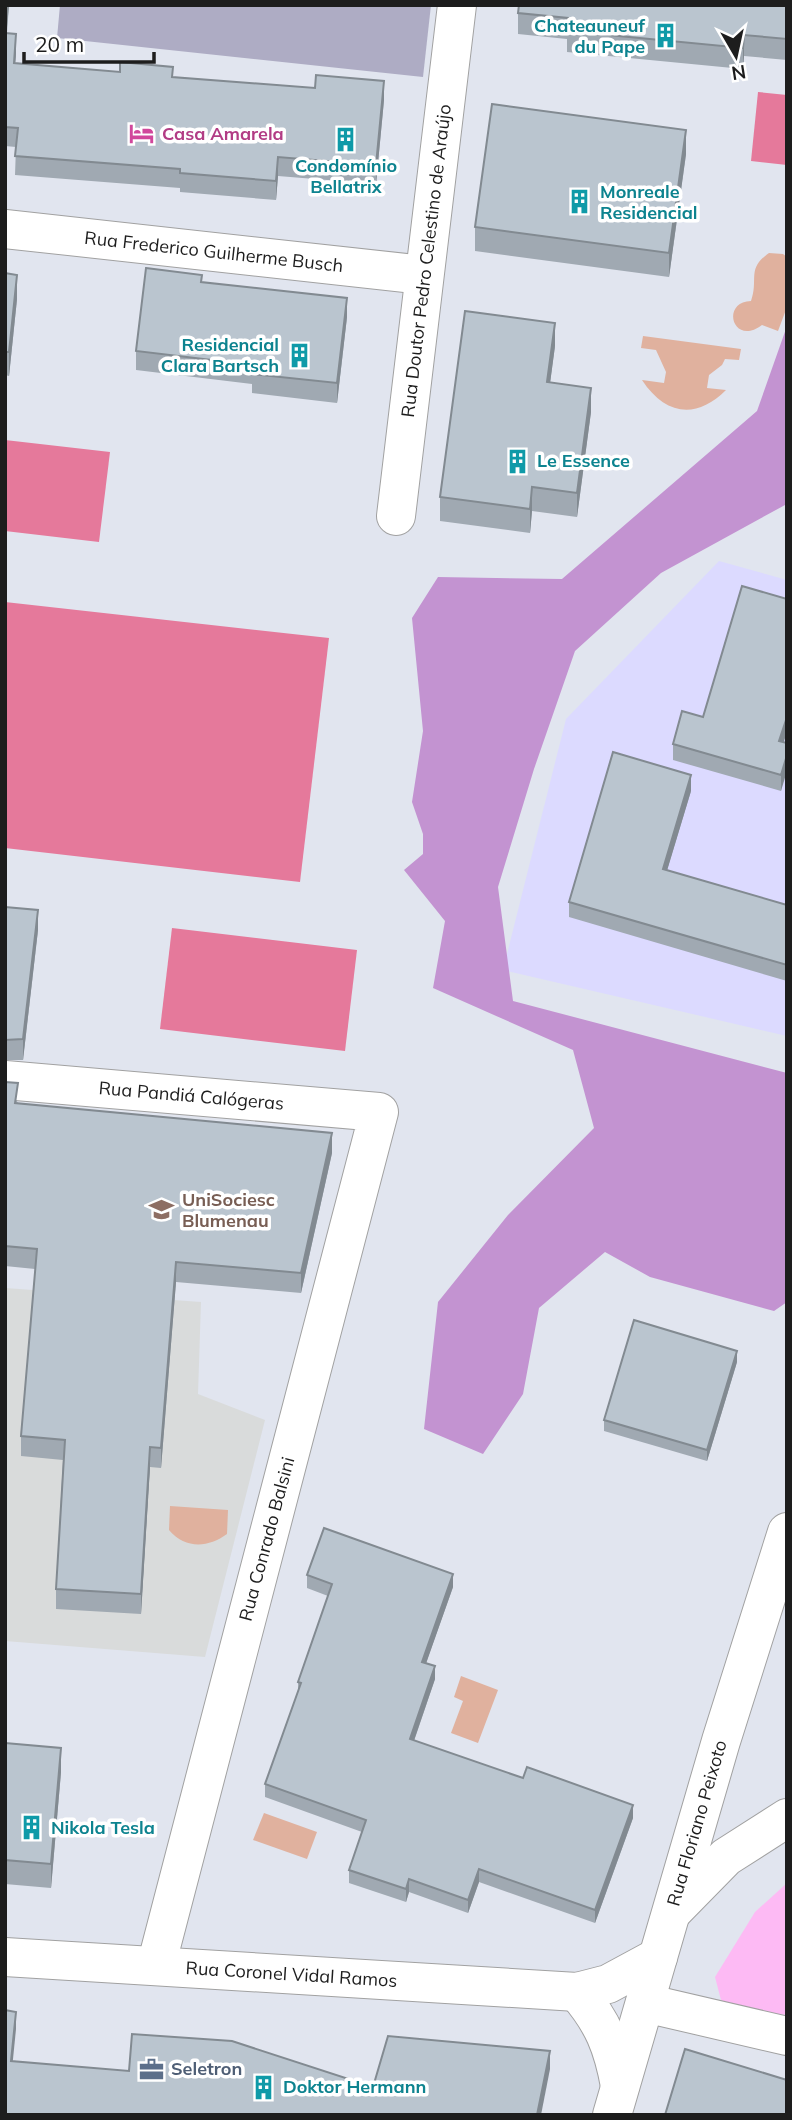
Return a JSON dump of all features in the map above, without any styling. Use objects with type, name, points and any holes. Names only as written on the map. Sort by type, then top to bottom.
[{"type":"street","name":"Rua Doutor Pedro Celestino de Araújo","points":[[396,516],[457,5]]},
{"type":"street","name":"Rua Frederico Guilherme Busch","points":[[5,229],[424,275]]},
{"type":"street","name":"Rua Pandiá Calógeras","points":[[5,1080],[379,1112]]},
{"type":"street","name":"Rua Conrado Balsini","points":[[156,1966],[379,1112]]},
{"type":"street","name":"Rua Floriano Peixoto","points":[[616,2100],[787,1532]]},
{"type":"street","points":[[672,1912],[726,1857],[787,1818]]},
{"type":"street","name":"Rua Coronel Vidal Ramos","points":[[5,1957],[578,1992],[608,1984],[658,1957]]},
{"type":"street","points":[[578,1992],[603,2028],[615,2056],[616,2100]]},
{"type":"street","points":[[645,2003],[787,2036]]},
{"type":"shaded area","points":[[60,5],[431,5],[423,77],[57,38]]},
{"type":"shaded area","points":[[758,92],[787,95],[787,165],[751,161]]},
{"type":"shaded area","points":[[769,253],[787,257],[787,307],[778,331],[762,325],[744,331],[734,322],[733,315],[741,303],[751,301],[755,269]]},
{"type":"shaded area","points":[[787,326],[785,505],[661,573],[575,651],[534,769],[498,887],[513,1001],[787,1073],[787,1302],[774,1311],[650,1277],[605,1252],[539,1308],[523,1394],[483,1454],[424,1429],[438,1302],[508,1215],[594,1128],[573,1050],[433,988],[445,921],[404,870],[423,854],[423,834],[412,802],[423,731],[412,618],[438,577],[562,579],[757,411]]},
{"type":"shaded area","points":[[643,336],[741,349],[739,360],[725,359],[722,365],[709,375],[707,388],[726,390],[715,400],[692,409],[681,409],[661,401],[642,380],[664,383],[666,372],[656,350],[641,348]]},
{"type":"shaded area","points":[[5,440],[110,452],[99,542],[5,531]]},
{"type":"shaded area","points":[[719,561],[787,580],[787,1036],[503,970],[566,719]]},
{"type":"shaded area","points":[[5,602],[329,638],[300,882],[5,848]]},
{"type":"shaded area","points":[[172,928],[357,950],[345,1051],[160,1029]]},
{"type":"shaded area","points":[[5,1288],[201,1302],[198,1394],[265,1420],[205,1657],[5,1641]]},
{"type":"shaded area","points":[[170,1506],[228,1510],[227,1534],[205,1544],[182,1541],[169,1530]]},
{"type":"shaded area","points":[[461,1676],[498,1690],[478,1743],[451,1733],[463,1701],[454,1697]]},
{"type":"shaded area","points":[[264,1813],[317,1832],[307,1859],[253,1840]]},
{"type":"shaded area","points":[[787,1883],[787,2015],[736,2009],[721,2000],[715,1977],[755,1912]]},
{"type":"building","points":[[519,5],[787,5],[787,39],[744,35],[743,48],[567,31],[568,18],[518,13]]},
{"type":"building","points":[[5,33],[16,34],[14,63],[120,72],[120,62],[173,67],[172,77],[315,88],[316,75],[384,81],[376,165],[278,157],[276,181],[180,173],[180,169],[15,156],[18,128],[5,127]]},
{"type":"building","name":"Monreale Residencial","points":[[492,104],[686,130],[669,253],[475,227]]},
{"type":"building","points":[[146,268],[202,275],[201,282],[347,298],[337,383],[252,374],[253,365],[136,351]]},
{"type":"building","points":[[5,273],[17,275],[9,352],[5,352]]},
{"type":"building","name":"Le Essence","points":[[465,311],[555,323],[547,382],[591,388],[577,493],[532,487],[530,509],[440,497]]},
{"type":"building","points":[[742,586],[787,599],[787,717],[779,741],[787,743],[787,755],[781,775],[673,744],[682,711],[703,717]]},
{"type":"building","points":[[613,752],[691,775],[663,869],[787,905],[787,965],[569,902]]},
{"type":"building","points":[[5,907],[38,910],[23,1039],[5,1040]]},
{"type":"building","points":[[5,1082],[18,1083],[15,1103],[332,1133],[301,1273],[176,1262],[161,1448],[150,1447],[141,1594],[56,1589],[65,1440],[21,1436],[37,1249],[5,1246]]},
{"type":"building","points":[[634,1320],[737,1351],[707,1450],[604,1420]]},
{"type":"building","points":[[324,1528],[453,1574],[422,1662],[435,1666],[410,1739],[523,1778],[527,1767],[633,1805],[595,1910],[479,1869],[468,1900],[409,1879],[406,1889],[349,1870],[366,1820],[265,1784],[332,1584],[307,1575]]},
{"type":"building","name":"Nikola Tesla","points":[[5,1743],[61,1748],[51,1864],[5,1860]]},
{"type":"building","points":[[5,2010],[16,2012],[11,2061],[129,2071],[132,2034],[232,2041],[373,2087],[388,2036],[550,2051],[537,2115],[5,2115]]},
{"type":"building","points":[[685,2049],[787,2080],[787,2115],[665,2115]]},
{"type":"place","name":"Chateauneuf du Pape","points":[[665,36]]},
{"type":"place","name":"Casa Amarela","points":[[142,134]]},
{"type":"place","name":"Condomínio Bellatrix","points":[[346,139]]},
{"type":"place","name":"Monreale Residencial","points":[[580,202]]},
{"type":"place","name":"Residencial Clara Bartsch","points":[[299,355]]},
{"type":"place","name":"Le Essence","points":[[517,461]]},
{"type":"place","name":"UniSociesc Blumenau","points":[[162,1210]]},
{"type":"place","name":"Nikola Tesla","points":[[31,1828]]},
{"type":"place","name":"Seletron","points":[[151,2069]]},
{"type":"place","name":"Doktor Hermann","points":[[263,2087]]}]
